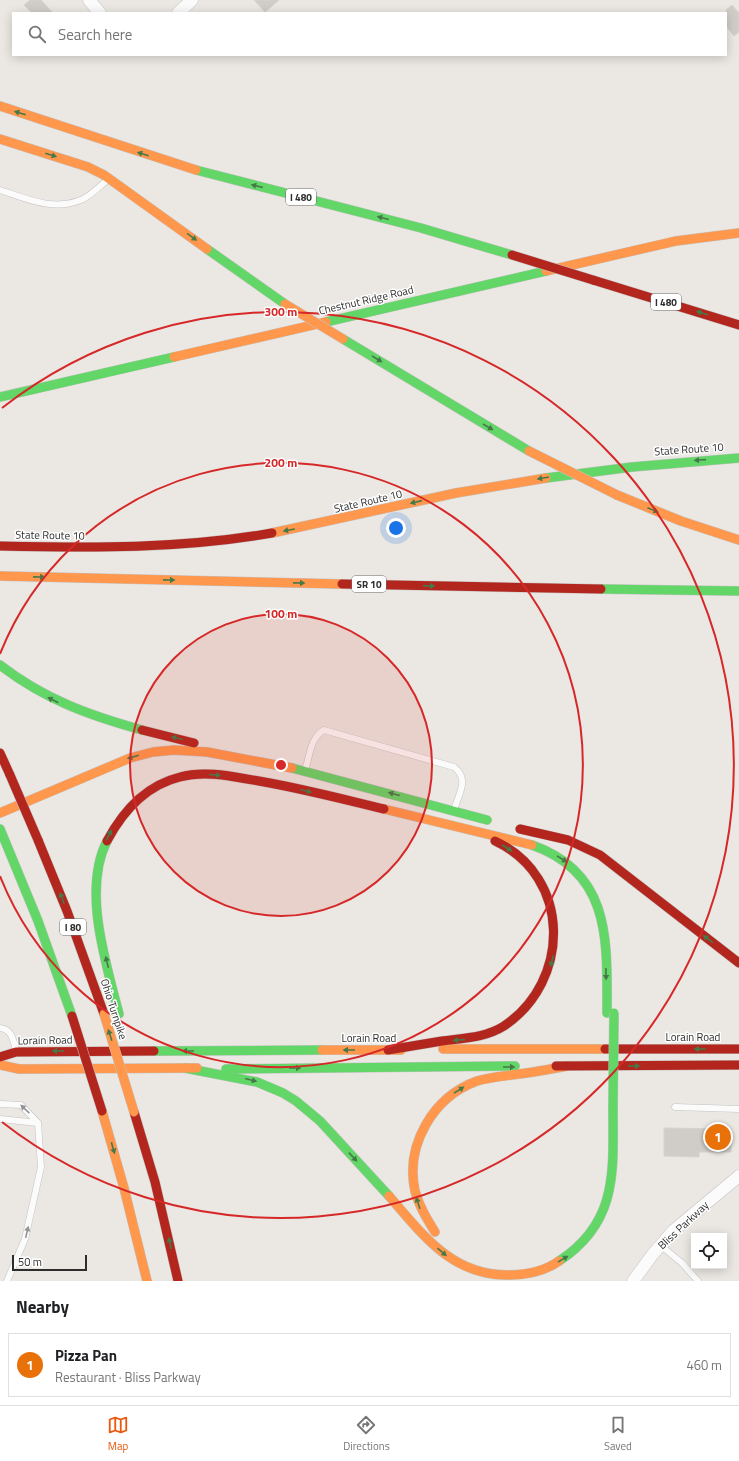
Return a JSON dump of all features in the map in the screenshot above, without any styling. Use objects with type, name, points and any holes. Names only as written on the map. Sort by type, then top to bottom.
[{"type":"main road","name":"I 480","points":[[0,106],[180,166],[421,228],[739,325]]},
{"type":"main road","points":[[0,139],[91,168],[110,178],[285,304],[529,451],[617,495],[674,518],[739,540]]},
{"type":"main road","name":"Chestnut Ridge Road","points":[[0,397],[669,242],[739,233]]},
{"type":"main road","name":"State Route 10","points":[[0,546],[130,547],[220,541],[302,528],[454,494],[558,475],[670,462],[739,458]]},
{"type":"main road","name":"SR 10","points":[[0,576],[569,589],[739,590]]},
{"type":"main road","points":[[0,665],[38,691],[76,710],[255,760],[305,771],[495,822]]},
{"type":"main road","points":[[0,813],[142,754],[186,750],[255,760]]},
{"type":"main road","name":"Ohio Turnpike","points":[[0,753],[67,911],[104,1014],[136,1113]]},
{"type":"main road","points":[[0,821],[114,772],[141,763],[162,759],[184,757],[208,760],[268,782]]},
{"type":"main road","points":[[122,1026],[101,934],[96,891],[101,855],[113,827],[125,811],[140,797],[157,786],[178,777],[208,774],[268,782],[501,836],[539,847],[566,862],[581,875],[592,891],[603,920],[610,1013]]},
{"type":"main road","points":[[388,1050],[443,1040],[471,1038],[499,1028],[518,1016],[531,1002],[542,986],[551,963],[555,936],[554,920],[549,901],[536,875],[525,862],[505,846],[458,827]]},
{"type":"main road","points":[[567,850],[555,843],[514,827],[568,840],[600,855],[739,963]]},
{"type":"main road","name":"I 80","points":[[0,829],[51,957],[72,1016],[102,1111],[124,1188],[147,1281]]},
{"type":"main road","points":[[28,923],[51,957]]},
{"type":"main road","points":[[185,1068],[255,1081],[278,1089],[297,1101],[320,1122],[441,1251],[467,1268],[498,1275],[524,1274],[552,1266],[576,1250],[595,1229],[604,1211],[612,1182],[610,1013],[614,934]]},
{"type":"main road","points":[[125,1039],[136,1113],[178,1281]]},
{"type":"main road","name":"Lorain Road","points":[[0,1057],[16,1052],[566,1048],[739,1049]]},
{"type":"main road","points":[[227,1051],[228,1069]]},
{"type":"main road","points":[[0,1064],[19,1069],[739,1066]]},
{"type":"main road","points":[[567,1066],[475,1082],[449,1097],[430,1117],[416,1145],[413,1162],[413,1179],[420,1209],[431,1227],[452,1248],[471,1259],[485,1264],[518,1266],[546,1259],[565,1247],[586,1225],[599,1198],[604,1168],[610,1105]]},
{"type":"street","points":[[88,0],[99,12]]},
{"type":"street","points":[[179,12],[192,0]]},
{"type":"street","name":"Bliss Parkway","points":[[633,1281],[660,1245],[674,1230],[739,1176]]},
{"type":"lane","points":[[0,190],[34,202],[65,205],[84,198],[110,178]]},
{"type":"lane","points":[[305,771],[314,740],[320,732],[324,730],[454,767],[461,772],[463,779],[454,810]]},
{"type":"lane","points":[[0,1028],[3,1028],[12,1034],[16,1052]]},
{"type":"lane","points":[[0,1104],[21,1105],[38,1123],[41,1167],[25,1239],[7,1281]]},
{"type":"lane","points":[[675,1107],[739,1109]]},
{"type":"lane","points":[[0,1119],[38,1123]]},
{"type":"lane","points":[[660,1245],[682,1263],[698,1281]]},
{"type":"building","points":[[30,0],[41,0],[52,12],[31,12],[24,5]]},
{"type":"building","points":[[254,0],[279,0],[265,12]]},
{"type":"building","points":[[732,5],[739,13],[739,32],[734,36],[727,27],[726,10]]},
{"type":"building","points":[[664,1128],[731,1129],[731,1152],[699,1152],[699,1157],[664,1156]]},
{"type":"traffic: fast","points":[[196,170],[421,228],[512,255]]},
{"type":"traffic: fast","points":[[207,249],[285,304]]},
{"type":"traffic: fast","points":[[326,322],[546,271]]},
{"type":"traffic: fast","points":[[343,339],[529,451]]},
{"type":"traffic: fast","points":[[0,397],[174,357]]},
{"type":"traffic: fast","points":[[546,478],[632,467],[739,458]]},
{"type":"traffic: fast","points":[[601,589],[739,591]]},
{"type":"traffic: fast","points":[[0,665],[33,687],[67,705],[142,730]]},
{"type":"traffic: fast","points":[[292,768],[487,820]]},
{"type":"traffic: fast","points":[[0,829],[38,921],[72,1016]]},
{"type":"traffic: fast","points":[[107,841],[100,860],[96,882],[96,904],[103,950],[119,1014]]},
{"type":"traffic: fast","points":[[532,845],[558,857],[577,873],[591,892],[600,913],[604,936],[607,961],[607,1013]]},
{"type":"traffic: fast","points":[[613,1106],[614,1013]]},
{"type":"traffic: fast","points":[[154,1051],[322,1050]]},
{"type":"traffic: fast","points":[[226,1069],[515,1066]]},
{"type":"traffic: fast","points":[[185,1068],[257,1082],[283,1093],[296,1101],[320,1121],[389,1196]]},
{"type":"traffic: fast","points":[[559,1261],[579,1246],[593,1229],[602,1212],[612,1173],[613,1106]]},
{"type":"traffic: slow","points":[[0,106],[196,170]]},
{"type":"traffic: slow","points":[[0,139],[88,167],[104,175],[207,249]]},
{"type":"traffic: slow","points":[[546,271],[676,241],[739,233]]},
{"type":"traffic: slow","points":[[285,304],[343,339]]},
{"type":"traffic: slow","points":[[174,357],[326,322]]},
{"type":"traffic: slow","points":[[529,451],[617,495]]},
{"type":"traffic: slow","points":[[272,533],[456,493],[546,478]]},
{"type":"traffic: slow","points":[[617,495],[681,521],[739,540]]},
{"type":"traffic: slow","points":[[0,576],[342,584]]},
{"type":"traffic: slow","points":[[0,813],[130,758],[153,752],[174,750],[207,752],[292,768]]},
{"type":"traffic: slow","points":[[384,809],[532,845]]},
{"type":"traffic: slow","points":[[104,1014],[134,1112]]},
{"type":"traffic: slow","points":[[443,1049],[605,1049]]},
{"type":"traffic: slow","points":[[322,1050],[401,1050]]},
{"type":"traffic: slow","points":[[0,1065],[19,1069],[197,1068]]},
{"type":"traffic: slow","points":[[435,1232],[419,1202],[415,1191],[413,1174],[414,1157],[419,1140],[435,1111],[447,1098],[461,1088],[477,1081],[567,1066]]},
{"type":"traffic: slow","points":[[102,1111],[124,1188],[147,1281]]},
{"type":"traffic: slow","points":[[389,1196],[414,1225],[440,1250],[455,1261],[471,1269],[489,1273],[515,1275],[542,1270],[559,1261]]},
{"type":"traffic: jam","points":[[512,255],[593,280]]},
{"type":"traffic: jam","points":[[593,280],[739,325]]},
{"type":"traffic: jam","points":[[0,546],[102,547],[170,545],[272,533]]},
{"type":"traffic: jam","points":[[342,584],[601,589]]},
{"type":"traffic: jam","points":[[142,730],[194,743]]},
{"type":"traffic: jam","points":[[0,753],[10,775]]},
{"type":"traffic: jam","points":[[10,775],[38,840]]},
{"type":"traffic: jam","points":[[107,841],[121,819],[137,801],[157,786],[188,775],[222,775],[264,782],[316,792],[384,809]]},
{"type":"traffic: jam","points":[[520,829],[568,840],[600,855],[739,963]]},
{"type":"traffic: jam","points":[[38,840],[67,911],[104,1014]]},
{"type":"traffic: jam","points":[[388,1050],[474,1037],[497,1030],[504,1026],[526,1007],[542,983],[551,957],[554,930],[549,903],[538,879],[520,857],[495,841]]},
{"type":"traffic: jam","points":[[72,1016],[102,1111]]},
{"type":"traffic: jam","points":[[605,1049],[739,1049]]},
{"type":"traffic: jam","points":[[0,1057],[16,1052],[154,1051]]},
{"type":"traffic: jam","points":[[556,1066],[739,1065]]},
{"type":"traffic: jam","points":[[134,1112],[155,1182],[178,1281]]},
{"type":"place","name":"Pizza Pan","points":[[718,1137]]}]
